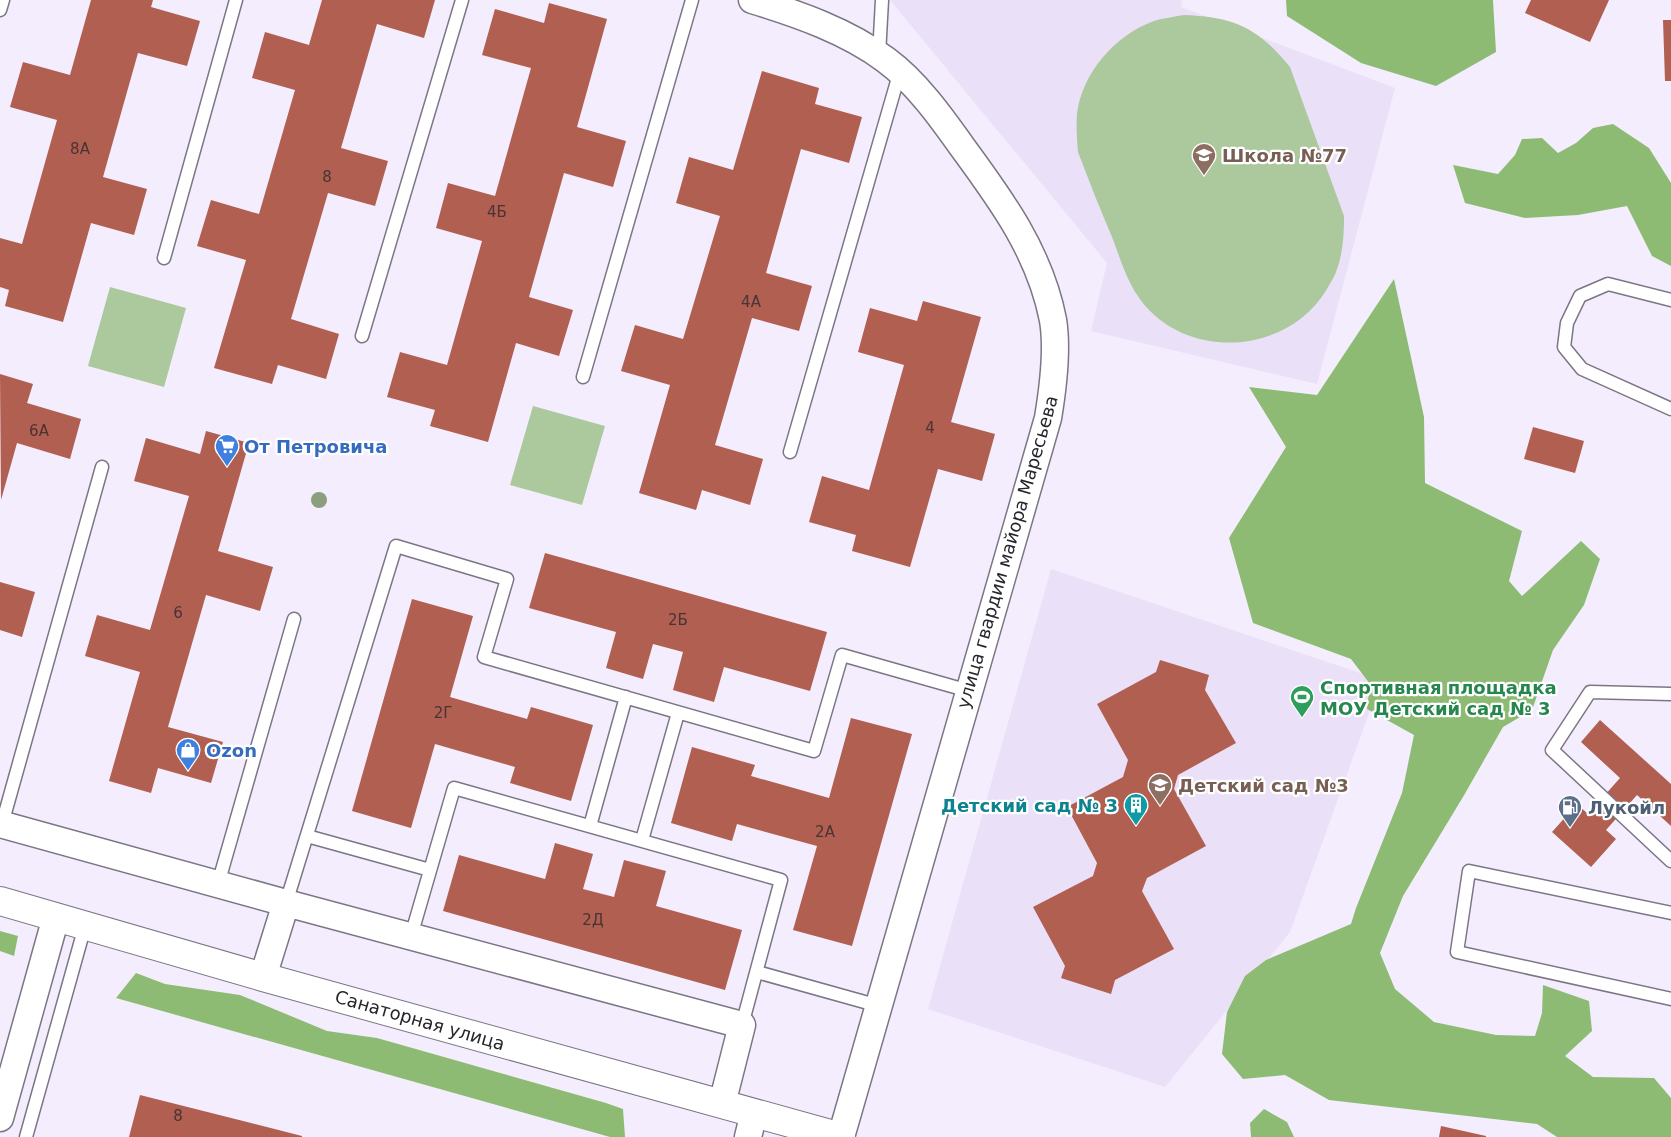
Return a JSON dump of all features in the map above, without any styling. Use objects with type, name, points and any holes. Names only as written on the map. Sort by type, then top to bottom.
[{"type":"street","name":"улица гвардии майора Маресьева","points":[[752,0],[785,10],[833,30],[878,55],[900,71],[956,138],[1020,230],[1043,286],[1053,321],[1054,384],[1048,418],[841,1137]]},
{"type":"street","points":[[1,824],[286,903],[742,1025],[722,1104]]},
{"type":"street","name":"Санаторная улица","points":[[0,901],[263,977],[722,1104],[751,1125],[841,1137]]},
{"type":"street","points":[[263,977],[286,903]]},
{"type":"street","points":[[0,1118],[56,917]]},
{"type":"lane","points":[[0,10],[3,0]]},
{"type":"lane","points":[[164,258],[236,0]]},
{"type":"lane","points":[[362,336],[462,0]]},
{"type":"lane","points":[[584,377],[692,0]]},
{"type":"lane","points":[[878,55],[882,0]]},
{"type":"lane","points":[[790,452],[900,71]]},
{"type":"lane","points":[[1671,300],[1608,284],[1580,296],[1567,323],[1564,346],[1582,370],[1671,409]]},
{"type":"lane","points":[[1,824],[102,467]]},
{"type":"lane","points":[[286,903],[396,546],[507,579],[484,656],[814,751],[842,655],[969,691]]},
{"type":"lane","points":[[218,884],[294,619]]},
{"type":"lane","points":[[1671,694],[1590,692],[1552,750],[1671,861]]},
{"type":"lane","points":[[590,826],[626,697]]},
{"type":"lane","points":[[642,840],[678,713]]},
{"type":"lane","points":[[411,936],[454,788],[781,880],[742,1025]]},
{"type":"lane","points":[[307,836],[430,870]]},
{"type":"lane","points":[[1671,913],[1469,871],[1457,952],[1671,999]]},
{"type":"lane","points":[[26,1137],[85,926]]},
{"type":"lane","points":[[757,972],[878,1006]]},
{"type":"shaded area","name":"Школа №77","points":[[890,0],[1182,0],[1181,7],[1395,88],[1317,384],[1091,331],[1107,263]]},
{"type":"shaded area","name":"Детский сад №3","points":[[1051,569],[1381,680],[1290,932],[1165,1087],[928,1009]]},
{"type":"green space","points":[[1286,0],[1493,0],[1496,52],[1436,86],[1361,63],[1287,16]]},
{"type":"green space","points":[[1184,15],[1218,18],[1244,27],[1267,43],[1290,67],[1344,216],[1343,244],[1336,272],[1327,289],[1311,310],[1291,325],[1268,336],[1244,342],[1218,342],[1194,337],[1170,327],[1143,303],[1127,276],[1078,152],[1077,114],[1080,99],[1093,70],[1103,57],[1126,36],[1140,27],[1157,20]]},
{"type":"green space","points":[[1613,124],[1649,148],[1671,183],[1671,266],[1652,256],[1627,206],[1578,215],[1525,218],[1465,203],[1453,165],[1498,174],[1515,155],[1522,139],[1542,138],[1558,153],[1576,143],[1593,128]]},
{"type":"green space","points":[[1394,279],[1424,417],[1425,483],[1522,531],[1509,581],[1522,596],[1581,541],[1600,559],[1584,605],[1553,650],[1532,710],[1503,727],[1403,896],[1380,953],[1395,989],[1434,1022],[1496,1035],[1535,1036],[1542,1013],[1543,985],[1589,1001],[1592,1031],[1565,1056],[1593,1077],[1654,1078],[1671,1098],[1671,1137],[1557,1137],[1537,1124],[1329,1100],[1285,1075],[1243,1079],[1222,1054],[1227,1012],[1245,976],[1266,960],[1351,924],[1402,793],[1414,735],[1367,709],[1370,684],[1351,659],[1253,623],[1229,538],[1286,447],[1249,387],[1317,395]]},
{"type":"green space","points":[[110,287],[186,308],[164,387],[88,366]]},
{"type":"green space","points":[[533,406],[605,426],[582,505],[510,485]]},
{"type":"green space","points":[[0,931],[18,936],[14,956],[0,951]]},
{"type":"green space","points":[[136,973],[165,984],[240,995],[327,1031],[377,1038],[606,1103],[623,1109],[625,1137],[610,1137],[116,998]]},
{"type":"green space","points":[[1264,1109],[1287,1122],[1294,1137],[1251,1137],[1250,1123]]},
{"type":"building","points":[[91,0],[153,0],[151,7],[200,21],[187,66],[138,53],[103,177],[147,189],[134,235],[91,223],[63,322],[5,306],[9,290],[0,287],[0,238],[22,244],[57,120],[10,107],[23,62],[70,75]]},
{"type":"building","points":[[322,0],[435,0],[424,38],[377,24],[341,148],[388,161],[375,206],[328,193],[291,319],[339,334],[326,379],[278,365],[272,384],[214,368],[246,260],[197,246],[211,200],[259,214],[295,90],[252,78],[265,32],[309,45]]},
{"type":"building","points":[[1531,0],[1609,0],[1590,42],[1525,13]]},
{"type":"building","points":[[549,3],[607,19],[577,127],[626,141],[613,187],[564,173],[529,297],[573,310],[559,356],[516,343],[488,442],[430,426],[435,410],[387,397],[400,352],[447,365],[482,241],[436,228],[448,183],[495,196],[531,68],[482,55],[495,9],[544,23]]},
{"type":"building","points":[[1663,20],[1671,20],[1671,81],[1665,81]]},
{"type":"building","points":[[762,71],[819,88],[815,104],[862,117],[849,163],[801,149],[766,273],[812,286],[799,331],[752,318],[715,445],[763,459],[750,505],[702,490],[696,510],[639,493],[670,385],[621,371],[635,325],[683,339],[720,216],[676,203],[689,157],[733,170]]},
{"type":"building","points":[[923,301],[981,317],[951,422],[995,434],[982,481],[938,469],[910,567],[852,551],[856,535],[809,522],[822,476],[869,490],[904,365],[858,352],[870,308],[917,321]]},
{"type":"building","points":[[0,374],[33,384],[27,403],[81,419],[70,459],[17,443],[1,500]]},
{"type":"building","points":[[1533,427],[1584,441],[1575,473],[1524,459]]},
{"type":"building","points":[[206,431],[249,443],[218,551],[273,567],[260,611],[206,595],[168,727],[223,742],[211,783],[158,768],[151,793],[109,781],[140,672],[85,656],[97,615],[150,630],[189,496],[134,481],[146,438],[200,454]]},
{"type":"building","points":[[545,553],[827,632],[810,691],[724,667],[714,702],[673,690],[683,652],[653,644],[643,679],[606,668],[616,632],[529,608]]},
{"type":"building","points":[[0,582],[35,592],[22,637],[0,630]]},
{"type":"building","points":[[412,599],[473,616],[450,697],[527,719],[531,707],[593,725],[571,801],[510,783],[515,767],[435,744],[411,828],[352,811]]},
{"type":"building","name":"Детский сад № 3","points":[[1160,660],[1209,675],[1205,690],[1236,743],[1178,775],[1174,789],[1206,846],[1147,878],[1142,891],[1174,949],[1115,980],[1111,994],[1061,978],[1065,966],[1033,907],[1093,876],[1097,863],[1067,807],[1123,777],[1128,760],[1097,704],[1156,672]]},
{"type":"building","points":[[851,718],[912,734],[852,946],[793,930],[817,846],[737,824],[732,841],[671,823],[692,747],[755,765],[751,776],[829,798]]},
{"type":"building","points":[[1600,720],[1671,784],[1671,826],[1637,795],[1606,830],[1616,839],[1591,867],[1552,832],[1577,804],[1588,814],[1620,778],[1581,742]]},
{"type":"building","points":[[555,843],[593,854],[583,889],[614,897],[624,860],[666,871],[656,906],[742,930],[725,990],[443,911],[459,855],[545,879]]},
{"type":"building","points":[[140,1095],[302,1136],[302,1137],[129,1137]]},
{"type":"building","points":[[1441,1126],[1486,1136],[1486,1137],[1439,1137]]},
{"type":"place","name":"Школа №77","points":[[1204,176]]},
{"type":"place","name":"От Петровича","points":[[227,467]]},
{"type":"place","name":"Спортивная площадка МОУ Детский сад № 3","points":[[1302,718]]},
{"type":"place","name":"Ozon","points":[[188,771]]},
{"type":"place","name":"Детский сад №3","points":[[1160,806]]},
{"type":"place","name":"Детский сад № 3","points":[[1136,826]]},
{"type":"place","name":"Лукойл","points":[[1570,828]]}]
